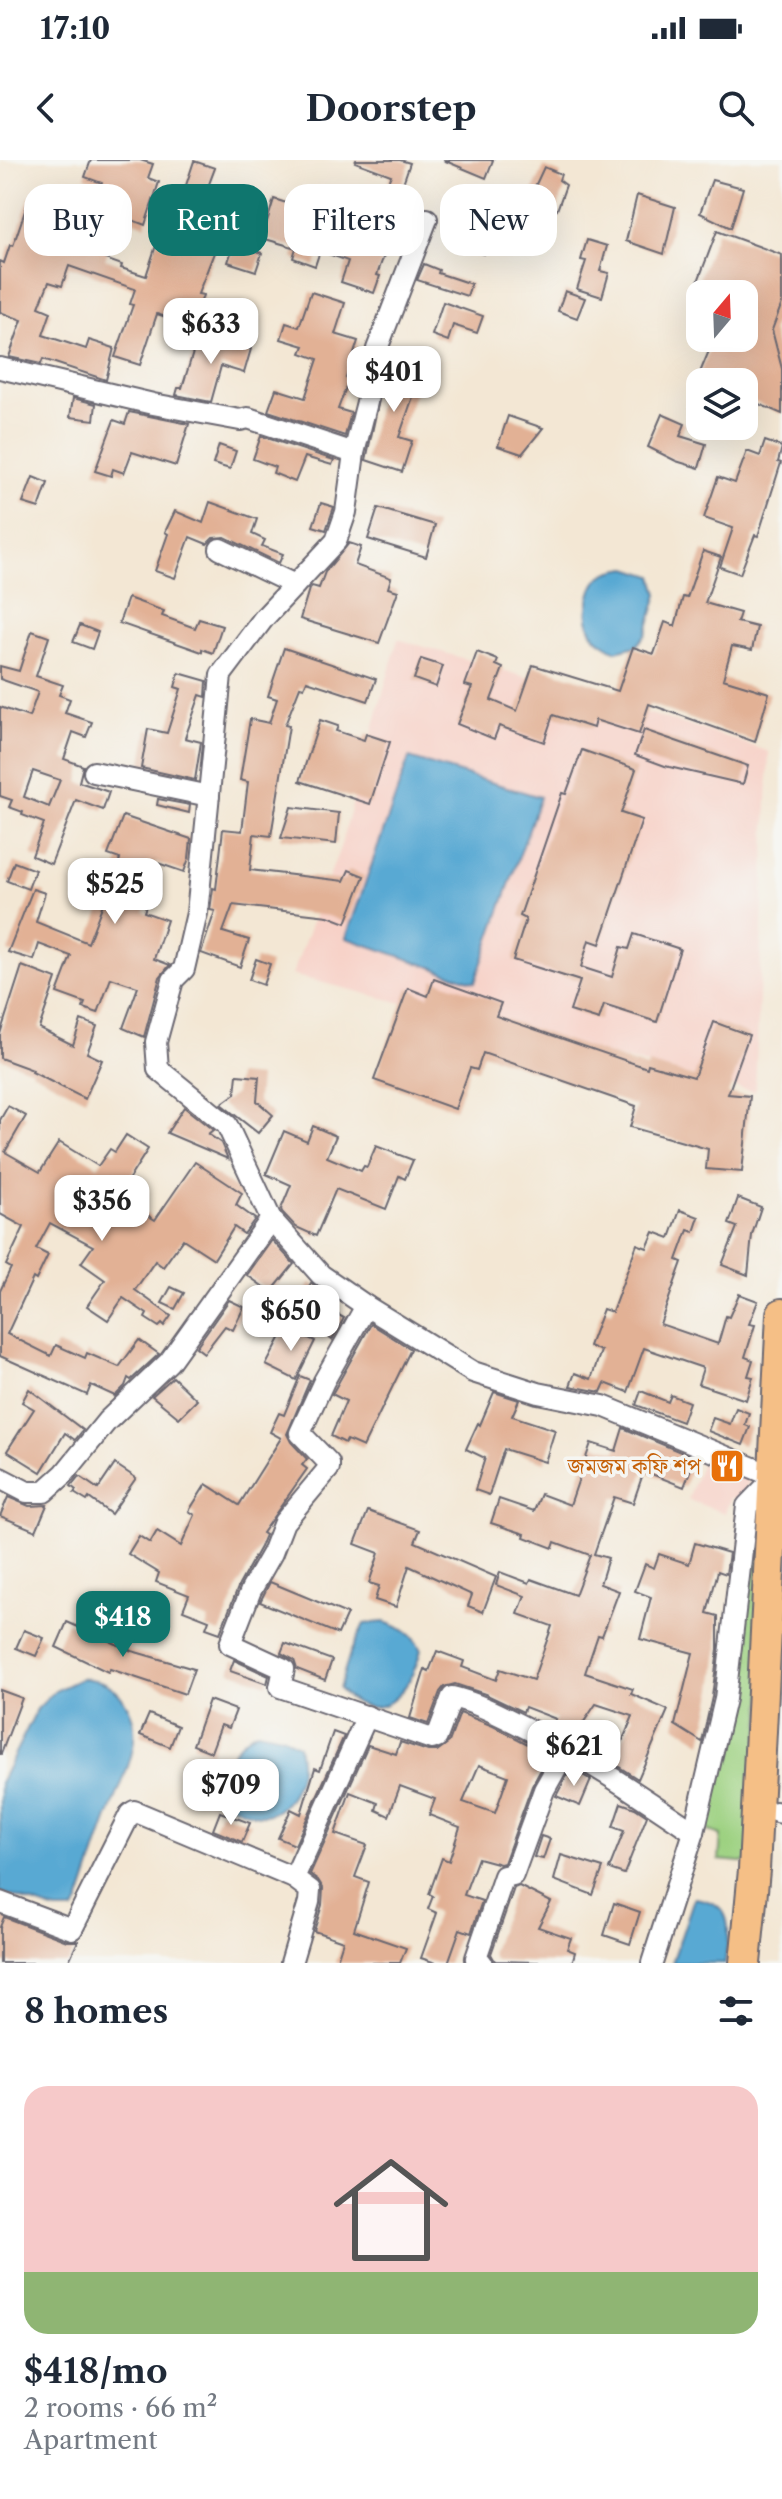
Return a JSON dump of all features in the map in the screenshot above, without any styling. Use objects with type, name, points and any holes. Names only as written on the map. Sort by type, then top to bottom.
[{"type":"highway","points":[[745,1963],[754,1870],[782,1314]]},
{"type":"highway","points":[[764,1963],[779,1813],[782,1709]]},
{"type":"street","points":[[427,219],[377,349],[354,453],[346,512],[336,541],[264,618],[221,675],[197,913],[184,969],[173,980],[156,1042],[158,1069],[227,1125],[271,1219],[321,1275],[366,1306],[473,1372],[538,1393],[603,1406],[775,1477],[747,1506],[725,1699],[694,1832],[652,1963]]},
{"type":"street","points":[[0,368],[153,404],[240,420],[248,418],[354,453]]},
{"type":"street","points":[[220,549],[295,585]]},
{"type":"street","points":[[94,772],[209,796]]},
{"type":"street","points":[[0,1478],[27,1492],[44,1492],[64,1474],[107,1421],[169,1362],[271,1219]]},
{"type":"street","points":[[366,1306],[324,1381],[300,1433],[329,1463],[329,1468],[284,1522],[272,1553],[251,1590],[230,1644],[284,1669],[280,1687],[410,1733],[435,1739],[454,1698],[486,1708],[609,1774],[694,1832]]},
{"type":"street","points":[[294,1878],[367,1716]]},
{"type":"street","points":[[482,1963],[475,1960],[504,1876],[513,1875],[544,1790],[567,1749]]},
{"type":"street","points":[[0,1902],[72,1929],[134,1811],[294,1878],[310,1890],[291,1963]]},
{"type":"shaded area","points":[[398,639],[769,752],[755,1092],[292,975],[341,845]]},
{"type":"shaded area","points":[[704,1456],[752,1473],[742,1501],[731,1497],[725,1513],[688,1500]]},
{"type":"green space","points":[[753,1509],[775,1510],[751,1863],[719,1860],[721,1835],[703,1829],[732,1716]]},
{"type":"water","points":[[628,568],[653,576],[658,594],[646,634],[636,646],[616,651],[599,641],[592,632],[588,607],[599,578]]},
{"type":"water","points":[[409,758],[540,797],[475,982],[346,938]]},
{"type":"water","points":[[384,1622],[406,1632],[421,1650],[401,1692],[380,1706],[368,1707],[339,1689],[350,1653],[364,1624]]},
{"type":"water","points":[[82,1678],[106,1683],[119,1694],[131,1712],[134,1741],[79,1903],[73,1911],[56,1911],[0,1892],[0,1783],[37,1709],[55,1691]]},
{"type":"water","points":[[257,1731],[282,1736],[298,1745],[300,1761],[298,1777],[288,1800],[277,1811],[262,1815],[226,1802],[220,1784],[237,1747]]},
{"type":"water","points":[[694,1898],[717,1906],[727,1920],[725,1963],[672,1963]]},
{"type":"building","points":[[91,160],[140,160],[153,164],[148,178],[159,182],[148,184],[145,225],[132,220],[132,184],[102,184],[85,177]]},
{"type":"building","points":[[400,160],[410,163],[403,184],[387,184],[391,175],[355,162]]},
{"type":"building","points":[[443,160],[493,160],[486,178]]},
{"type":"building","points":[[194,161],[215,168],[209,184],[186,184]]},
{"type":"building","points":[[544,167],[561,174],[559,180],[566,185],[557,210],[557,184],[536,184]]},
{"type":"building","points":[[712,180],[743,188],[731,228],[700,213]]},
{"type":"building","points":[[637,195],[675,207],[664,254],[626,241]]},
{"type":"building","points":[[274,199],[284,202],[284,244],[268,240],[268,218]]},
{"type":"building","points":[[24,214],[24,256],[106,256],[105,259],[122,265],[121,268],[146,276],[153,256],[213,256],[198,294],[203,295],[193,326],[157,314],[140,365],[115,357],[133,305],[130,304],[135,289],[69,266],[62,286],[49,282],[39,307],[51,312],[43,335],[86,349],[89,340],[114,348],[106,380],[43,359],[41,364],[9,357],[22,320],[0,312],[0,261],[4,263],[10,245],[13,246]]},
{"type":"building","points":[[717,231],[782,255],[782,303],[772,330],[782,369],[782,414],[758,404],[758,368],[702,368],[708,352],[758,352],[758,280],[699,280]]},
{"type":"building","points":[[587,240],[607,246],[600,271],[609,273],[602,297],[577,289],[586,261],[581,260]]},
{"type":"building","points":[[230,256],[261,256],[256,271],[228,262]]},
{"type":"building","points":[[294,256],[318,256],[315,266]]},
{"type":"building","points":[[334,256],[384,256],[374,293],[341,282],[348,261]]},
{"type":"building","points":[[424,264],[439,270],[438,273],[471,284],[467,296],[417,280]]},
{"type":"building","points":[[565,291],[585,298],[577,318],[558,311]]},
{"type":"building","points":[[311,292],[345,303],[335,334],[358,341],[338,409],[351,413],[345,436],[268,411],[276,389],[305,398],[318,359],[301,353],[304,346],[281,339],[286,323],[299,327]]},
{"type":"building","points":[[443,302],[483,316],[477,333],[453,325],[448,341],[432,335]]},
{"type":"building","points":[[200,330],[251,349],[244,373],[221,366],[211,402],[176,395],[178,388],[182,388]]},
{"type":"building","points":[[389,354],[424,365],[399,437],[412,441],[402,472],[366,460]]},
{"type":"building","points":[[73,398],[96,404],[94,420],[70,417]]},
{"type":"building","points":[[129,412],[189,424],[176,466],[132,452],[124,473],[113,469],[111,476],[95,471],[114,420],[125,424]]},
{"type":"building","points":[[662,414],[685,424],[680,436],[706,444],[699,468],[648,447]]},
{"type":"building","points":[[508,416],[543,428],[522,454],[498,446]]},
{"type":"building","points":[[261,436],[334,460],[332,465],[305,457],[295,482],[273,473],[275,467],[253,459]]},
{"type":"building","points":[[765,441],[782,447],[778,462],[781,463],[758,536],[755,535],[740,574],[720,567],[733,528],[704,518],[718,477],[735,483],[747,451],[760,456]]},
{"type":"building","points":[[219,445],[236,451],[230,469],[213,464]]},
{"type":"building","points":[[33,477],[48,483],[39,508],[23,503]]},
{"type":"building","points":[[210,502],[257,519],[252,534],[265,540],[262,546],[283,554],[279,563],[225,537],[213,538],[207,544],[190,537],[175,578],[155,571],[168,534],[165,532],[175,511],[203,523]]},
{"type":"building","points":[[321,503],[334,507],[326,530],[313,526]]},
{"type":"building","points":[[378,508],[435,525],[426,557],[368,539]]},
{"type":"building","points":[[349,543],[361,547],[355,565],[391,578],[388,588],[398,591],[379,643],[300,619],[309,589],[312,586],[319,588],[325,572]]},
{"type":"building","points":[[703,551],[721,557],[705,603],[740,613],[737,622],[757,627],[752,650],[732,646],[723,679],[769,693],[755,742],[649,704],[639,734],[595,720],[593,728],[553,715],[544,742],[499,726],[494,739],[457,724],[472,687],[465,685],[477,652],[498,660],[496,665],[503,668],[491,700],[517,711],[533,665],[618,691],[633,647],[654,654],[665,622],[675,626],[683,597],[687,598]]},
{"type":"building","points":[[128,598],[164,611],[162,616],[195,628],[199,619],[222,626],[213,653],[119,623]]},
{"type":"building","points":[[80,625],[98,632],[92,649],[73,642]]},
{"type":"building","points":[[32,631],[49,637],[36,676],[63,685],[59,695],[70,699],[65,713],[92,722],[86,737],[73,732],[64,759],[83,766],[79,782],[109,792],[103,810],[76,800],[51,864],[32,856],[44,823],[22,815],[23,812],[9,807],[12,800],[0,796],[0,707],[29,717],[38,692],[0,679],[0,666],[19,671]],"holes":[[[33,771],[60,780],[49,807],[24,797]]]},
{"type":"building","points":[[284,648],[376,679],[368,701],[307,681],[304,688],[300,687],[285,725],[289,726],[271,836],[254,834],[250,870],[344,881],[349,870],[364,876],[346,923],[328,916],[233,905],[223,932],[249,940],[240,967],[201,953],[215,911],[210,910],[213,888],[216,889],[223,829],[242,831],[248,782],[240,780],[250,719],[269,723],[277,699],[268,696]]},
{"type":"building","points":[[421,659],[443,666],[436,687],[414,679]]},
{"type":"building","points":[[179,673],[207,681],[206,697],[200,695],[185,738],[201,742],[195,780],[141,768],[148,729],[167,733],[181,689],[175,687]]},
{"type":"building","points":[[320,720],[338,726],[336,731],[364,740],[366,734],[390,742],[370,804],[300,781]]},
{"type":"building","points":[[644,730],[748,766],[743,784],[665,766],[635,755]]},
{"type":"building","points":[[582,750],[636,769],[621,813],[642,820],[600,944],[589,940],[581,967],[612,977],[621,947],[629,949],[634,934],[680,949],[657,1022],[604,1005],[599,1020],[570,1011],[580,981],[513,960],[526,919],[520,916],[562,793],[566,794]]},
{"type":"building","points":[[158,799],[190,805],[189,813],[157,805]]},
{"type":"building","points":[[291,807],[339,813],[336,844],[281,838]]},
{"type":"building","points":[[123,816],[191,839],[184,872],[155,862],[145,892],[150,894],[144,912],[167,920],[154,959],[170,965],[160,977],[144,1037],[123,1028],[138,987],[111,978],[98,1013],[83,1008],[85,1003],[57,993],[71,956],[39,944],[34,960],[8,952],[33,889],[45,893],[36,922],[88,943],[120,859],[108,855]]},
{"type":"building","points":[[14,862],[35,870],[28,889],[7,881]]},
{"type":"building","points":[[256,959],[270,964],[263,985],[249,980]]},
{"type":"building","points":[[22,966],[56,979],[39,1028],[73,1045],[81,1020],[97,1026],[87,1053],[102,1060],[85,1099],[33,1070],[0,1058],[0,1034]]},
{"type":"building","points":[[434,979],[501,1003],[496,1016],[647,1068],[648,1064],[694,1077],[714,1022],[749,1035],[728,1094],[750,1096],[742,1172],[706,1169],[708,1149],[630,1127],[636,1106],[483,1053],[477,1070],[470,1068],[455,1109],[374,1080],[408,988],[428,996]]},
{"type":"building","points":[[237,1075],[259,1077],[257,1101],[273,1115],[258,1133],[221,1104],[235,1094]]},
{"type":"building","points":[[8,1106],[26,1116],[5,1152],[40,1172],[59,1142],[98,1166],[110,1149],[115,1152],[126,1135],[148,1149],[118,1196],[155,1220],[195,1162],[242,1193],[236,1205],[255,1219],[244,1234],[234,1227],[214,1259],[183,1239],[163,1267],[155,1261],[135,1290],[171,1316],[164,1326],[159,1327],[145,1318],[147,1314],[123,1298],[108,1320],[87,1306],[105,1280],[81,1263],[93,1246],[50,1223],[36,1249],[48,1255],[36,1280],[33,1278],[7,1334],[51,1356],[56,1345],[85,1358],[87,1353],[119,1367],[139,1340],[159,1354],[131,1380],[128,1378],[115,1396],[91,1385],[87,1395],[0,1356],[0,1291],[11,1268],[6,1265],[24,1227],[0,1214],[0,1120]]},
{"type":"building","points":[[184,1107],[213,1130],[208,1134],[221,1143],[228,1159],[167,1133]]},
{"type":"building","points":[[313,1126],[336,1136],[327,1157],[361,1171],[364,1166],[367,1167],[376,1146],[413,1160],[405,1179],[399,1176],[386,1209],[336,1189],[316,1236],[296,1227],[282,1212],[291,1185],[266,1174],[284,1131],[307,1141]]},
{"type":"building","points":[[738,1198],[761,1207],[752,1235],[748,1275],[722,1265],[737,1227],[729,1224]]},
{"type":"building","points":[[680,1210],[699,1217],[694,1232],[688,1230],[677,1260],[682,1262],[660,1324],[718,1344],[726,1316],[729,1317],[739,1294],[758,1301],[749,1324],[755,1325],[745,1357],[753,1360],[748,1376],[753,1377],[746,1400],[698,1384],[703,1368],[644,1348],[628,1392],[605,1383],[601,1392],[570,1386],[575,1373],[591,1379],[601,1351],[589,1346],[603,1309],[612,1312],[637,1244],[647,1248],[654,1232],[670,1238]]},
{"type":"building","points":[[272,1240],[294,1264],[273,1290],[268,1290],[247,1275]]},
{"type":"building","points":[[311,1283],[328,1295],[322,1306],[344,1318],[332,1340],[295,1312]]},
{"type":"building","points":[[171,1287],[184,1293],[175,1309],[162,1303]]},
{"type":"building","points":[[229,1300],[244,1307],[233,1330],[225,1326],[204,1353],[196,1347]]},
{"type":"building","points":[[371,1324],[411,1349],[363,1447],[331,1436],[346,1401],[332,1394]]},
{"type":"building","points":[[286,1327],[315,1341],[296,1380],[266,1365]]},
{"type":"building","points":[[300,1376],[310,1380],[287,1434],[307,1459],[302,1465],[307,1469],[262,1533],[265,1535],[260,1547],[239,1585],[220,1633],[206,1628],[209,1620],[183,1610],[189,1595],[156,1582],[159,1573],[128,1554],[139,1536],[150,1543],[157,1531],[181,1546],[195,1515],[189,1511],[206,1484],[239,1505],[281,1438],[270,1432],[279,1413],[284,1415]]},
{"type":"building","points":[[173,1377],[197,1400],[179,1418],[152,1396]]},
{"type":"building","points":[[29,1389],[83,1430],[75,1440],[65,1433],[41,1472],[7,1451],[34,1409],[22,1402]]},
{"type":"building","points":[[641,1391],[668,1402],[671,1395],[689,1402],[682,1422],[636,1405]]},
{"type":"building","points":[[494,1392],[519,1400],[512,1416],[555,1430],[545,1462],[504,1449],[489,1495],[475,1490],[485,1458],[466,1449]]},
{"type":"building","points":[[736,1408],[749,1413],[745,1425],[750,1427],[743,1445],[708,1431],[713,1418],[730,1424]]},
{"type":"building","points":[[623,1428],[695,1458],[684,1487],[644,1471],[633,1503],[614,1497],[594,1554],[608,1558],[600,1584],[619,1591],[602,1636],[598,1635],[585,1673],[633,1689],[631,1694],[668,1710],[638,1779],[613,1763],[633,1716],[596,1704],[573,1738],[551,1726],[556,1719],[525,1707],[523,1712],[455,1684],[444,1687],[440,1692],[428,1724],[410,1718],[425,1669],[429,1671],[437,1651],[464,1661],[462,1667],[496,1680],[500,1669],[533,1680],[552,1626],[518,1614],[525,1596],[496,1585],[500,1572],[575,1595],[590,1555],[555,1542],[553,1548],[524,1537],[525,1534],[491,1523],[499,1499],[534,1511],[541,1494],[570,1505],[591,1443],[616,1451]]},
{"type":"building","points":[[115,1464],[136,1478],[111,1514],[89,1498],[87,1501],[74,1493],[76,1490],[71,1486],[79,1476],[98,1489]]},
{"type":"building","points":[[8,1497],[29,1506],[47,1505],[36,1531],[0,1516]]},
{"type":"building","points":[[368,1511],[420,1530],[415,1542],[496,1577],[483,1612],[468,1606],[472,1595],[409,1566],[396,1607],[375,1600],[379,1586],[369,1583],[379,1553],[355,1544]]},
{"type":"building","points":[[695,1543],[729,1553],[726,1574],[718,1571],[707,1613],[718,1616],[718,1650],[702,1742],[675,1725],[693,1653],[640,1639],[651,1597],[635,1591],[645,1564],[654,1568],[659,1554],[689,1564]]},
{"type":"building","points":[[270,1582],[347,1614],[338,1634],[260,1602]]},
{"type":"building","points":[[67,1622],[132,1651],[194,1669],[185,1694],[110,1669],[108,1672],[56,1647]]},
{"type":"building","points":[[24,1630],[44,1638],[36,1656],[16,1648]]},
{"type":"building","points":[[285,1643],[332,1660],[325,1680],[297,1669],[294,1660],[281,1653]]},
{"type":"building","points":[[234,1660],[269,1676],[267,1684],[230,1671]]},
{"type":"building","points":[[0,1690],[22,1698],[1,1754],[0,1754]]},
{"type":"building","points":[[209,1700],[236,1710],[229,1728],[221,1725],[211,1752],[193,1745]]},
{"type":"building","points":[[460,1713],[549,1755],[532,1786],[504,1863],[478,1858],[464,1895],[482,1901],[471,1933],[460,1929],[448,1963],[421,1958],[437,1913],[428,1909],[433,1896],[429,1894],[442,1858],[449,1861],[460,1827],[429,1815],[435,1799],[400,1786],[389,1816],[376,1810],[378,1803],[350,1792],[335,1834],[367,1845],[355,1877],[369,1882],[354,1930],[406,1948],[400,1963],[336,1963],[343,1941],[314,1931],[322,1905],[323,1888],[310,1874],[368,1745],[396,1754],[400,1742],[437,1751],[449,1742]],"holes":[[[479,1765],[508,1776],[495,1813],[463,1802]]]},
{"type":"building","points":[[149,1714],[178,1726],[170,1747],[140,1735]]},
{"type":"building","points":[[333,1732],[344,1736],[295,1845],[278,1838],[291,1809],[301,1814],[315,1768],[320,1770]]},
{"type":"building","points":[[571,1768],[591,1780],[580,1806],[556,1796]]},
{"type":"building","points":[[621,1803],[647,1816],[624,1874],[609,1869],[624,1831],[613,1827]]},
{"type":"building","points":[[220,1812],[250,1823],[242,1842],[213,1830]]},
{"type":"building","points":[[541,1836],[550,1839],[543,1859],[534,1857]]},
{"type":"building","points":[[561,1855],[603,1868],[593,1895],[554,1880]]},
{"type":"building","points":[[519,1886],[551,1902],[538,1927],[571,1938],[567,1949],[575,1952],[572,1963],[495,1961],[491,1954],[514,1888]]},
{"type":"building","points":[[614,1903],[640,1912],[630,1944],[604,1935]]},
{"type":"building","points":[[4,1917],[67,1941],[78,1941],[68,1963],[0,1963],[0,1927]]},
{"type":"place","name":"জমজম কফি শপ","points":[[727,1466]]}]
